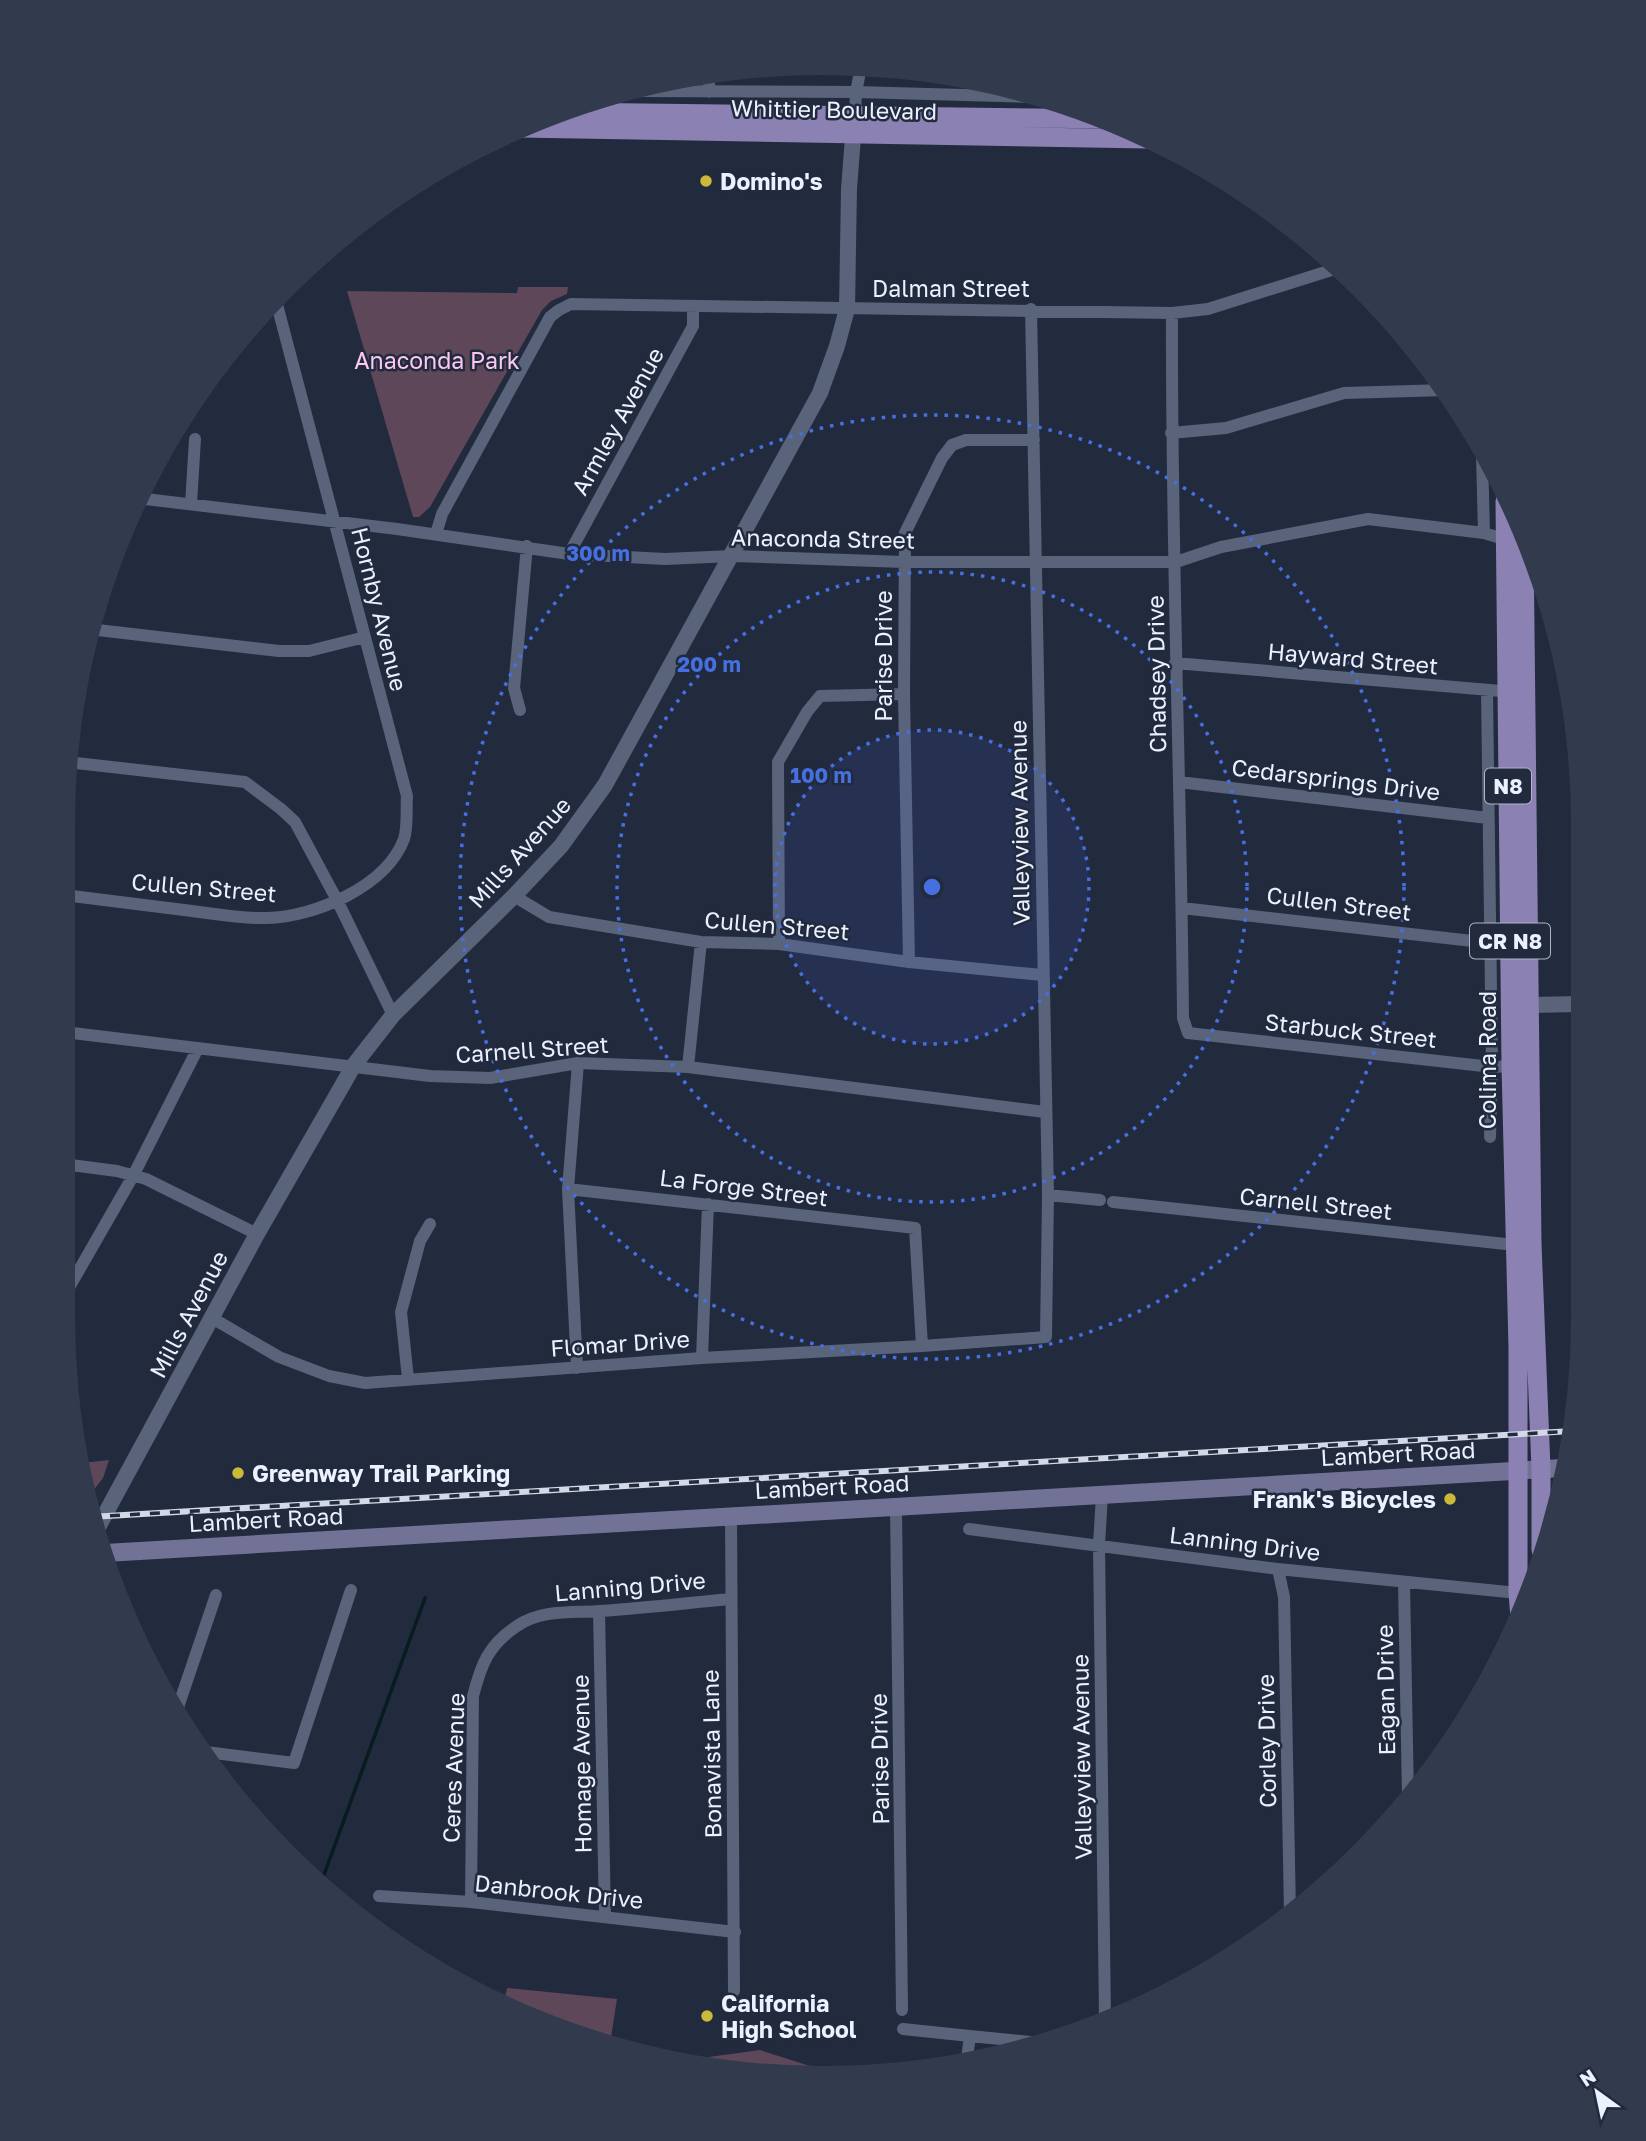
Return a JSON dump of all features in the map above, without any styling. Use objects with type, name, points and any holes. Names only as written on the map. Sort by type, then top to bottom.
[{"type":"main road","name":"Whittier Boulevard","points":[[589,113],[1122,138]]},
{"type":"main road","name":"Whittier Boulevard","points":[[549,128],[1078,121]]},
{"type":"main road","name":"Colima Road","points":[[1519,550],[1496,692],[1521,1004]]},
{"type":"main road","name":"Colima Road","points":[[1521,555],[1527,692],[1521,1004],[1511,1066],[1541,1469],[1541,1525]]},
{"type":"main road","name":"Colima Road","points":[[1518,1593],[1516,1470],[1523,1245]]},
{"type":"main road","name":"Lambert Road","points":[[113,1553],[1555,1468]]},
{"type":"street","name":"Mills Avenue","points":[[103,1518],[257,1234],[354,1065],[393,1015],[561,846],[605,785],[820,393],[847,309],[849,189],[856,92],[860,76]]},
{"type":"street","points":[[709,85],[709,92]]},
{"type":"street","name":"Whittier Boulevard","points":[[672,91],[992,95]]},
{"type":"street","name":"Dalman Street","points":[[436,534],[442,514],[550,317],[571,304],[1172,313],[1208,309],[1327,271]]},
{"type":"street","name":"Armley Avenue","points":[[569,554],[693,326],[693,306]]},
{"type":"street","name":"Valleyview Avenue","points":[[1031,309],[1048,1195],[1046,1337]]},
{"type":"street","name":"Hornby Avenue","points":[[279,311],[407,796],[404,838],[385,870],[363,887],[337,900]]},
{"type":"street","name":"Chadsey Drive","points":[[1172,313],[1175,663],[1180,782],[1183,1018],[1188,1033]]},
{"type":"street","points":[[1171,433],[1226,428],[1344,393],[1432,390]]},
{"type":"street","points":[[191,504],[195,439]]},
{"type":"street","name":"Parise Drive","points":[[909,962],[904,694],[905,533],[952,445],[966,440],[1034,440]]},
{"type":"street","points":[[1482,470],[1484,533]]},
{"type":"street","name":"Anaconda Street","points":[[149,499],[436,534],[569,554],[665,559],[732,556],[904,562],[1175,562],[1221,547],[1368,519],[1484,533],[1516,543]]},
{"type":"street","points":[[520,710],[514,688],[527,546]]},
{"type":"street","points":[[101,630],[279,652],[309,651],[365,637]]},
{"type":"street","name":"Hayward Street","points":[[1175,663],[1496,692],[1527,692]]},
{"type":"street","points":[[1490,1137],[1511,1066],[1490,943],[1488,818],[1496,692]]},
{"type":"street","points":[[779,944],[778,762],[807,712],[820,696],[904,694]]},
{"type":"street","points":[[78,763],[245,782],[295,822],[337,900],[393,1015]]},
{"type":"street","name":"Cedarsprings Drive","points":[[1180,782],[1488,818]]},
{"type":"street","name":"Cullen Street","points":[[75,896],[265,919],[295,916],[337,900]]},
{"type":"street","name":"Cullen Street","points":[[514,896],[549,917],[702,942],[779,944],[909,962],[1042,975]]},
{"type":"street","name":"Cullen Street","points":[[1182,908],[1490,943]]},
{"type":"street","points":[[688,1067],[702,942]]},
{"type":"street","points":[[1521,1004],[1571,1004]]},
{"type":"street","name":"Carnell Street","points":[[75,1033],[430,1076],[490,1078],[578,1063],[688,1067],[1045,1112]]},
{"type":"street","name":"Starbuck Street","points":[[1188,1033],[1511,1066]]},
{"type":"street","points":[[75,1277],[133,1176],[198,1048]]},
{"type":"street","points":[[577,1368],[568,1189],[578,1063]]},
{"type":"street","points":[[75,1165],[117,1171],[146,1179],[257,1234]]},
{"type":"street","name":"La Forge Street","points":[[568,1189],[915,1228],[922,1346]]},
{"type":"street","name":"Carnell Street","points":[[1048,1195],[1523,1245]]},
{"type":"street","points":[[702,1358],[708,1204]]},
{"type":"street","points":[[408,1379],[401,1312],[420,1241],[430,1224]]},
{"type":"street","name":"Flomar Drive","points":[[212,1318],[279,1357],[329,1376],[365,1383],[702,1358],[1046,1337]]},
{"type":"street","name":"Valleyview Avenue","points":[[1102,1495],[1099,1545],[1105,2011]]},
{"type":"street","name":"Parise Drive","points":[[896,1507],[902,2010]]},
{"type":"street","name":"Bonavista Lane","points":[[731,1517],[734,1991]]},
{"type":"street","name":"Lanning Drive","points":[[969,1529],[1278,1569],[1518,1593]]},
{"type":"street","name":"Corley Drive","points":[[1278,1569],[1283,1597],[1290,1901]]},
{"type":"street","name":"Eagan Drive","points":[[1404,1582],[1408,1783]]},
{"type":"street","points":[[216,1753],[294,1763],[351,1590]]},
{"type":"street","points":[[180,1700],[216,1595]]},
{"type":"street","name":"Lanning Drive","points":[[499,1641],[519,1624],[549,1613],[730,1599]]},
{"type":"street","name":"Homage Avenue","points":[[599,1611],[605,1916]]},
{"type":"street","name":"Ceres Avenue","points":[[471,1902],[473,1696],[481,1664],[499,1641]]},
{"type":"street","name":"Danbrook Drive","points":[[379,1896],[471,1902],[735,1933]]},
{"type":"street","points":[[904,2029],[1015,2040]]},
{"type":"street","points":[[968,2051],[970,2036]]},
{"type":"green space","name":"Anaconda Park","points":[[518,287],[568,287],[567,294],[551,301],[542,310],[430,507],[419,517],[413,517],[347,291],[517,293]]},
{"type":"green space","points":[[109,1460],[103,1478],[95,1488],[90,1464]]},
{"type":"green space","points":[[507,1988],[617,1999],[611,2035],[537,2009],[505,1995]]},
{"type":"green space","points":[[760,2050],[808,2065],[774,2064],[711,2057]]},
{"type":"waterway","points":[[324,1875],[425,1598]]},
{"type":"railway","points":[[102,1516],[1561,1432]]},
{"type":"place","name":"Domino's","points":[[706,181]]},
{"type":"place","name":"Greenway Trail Parking","points":[[238,1473]]},
{"type":"place","name":"Frank's Bicycles","points":[[1450,1499]]},
{"type":"place","name":"California High School","points":[[707,2016]]}]
